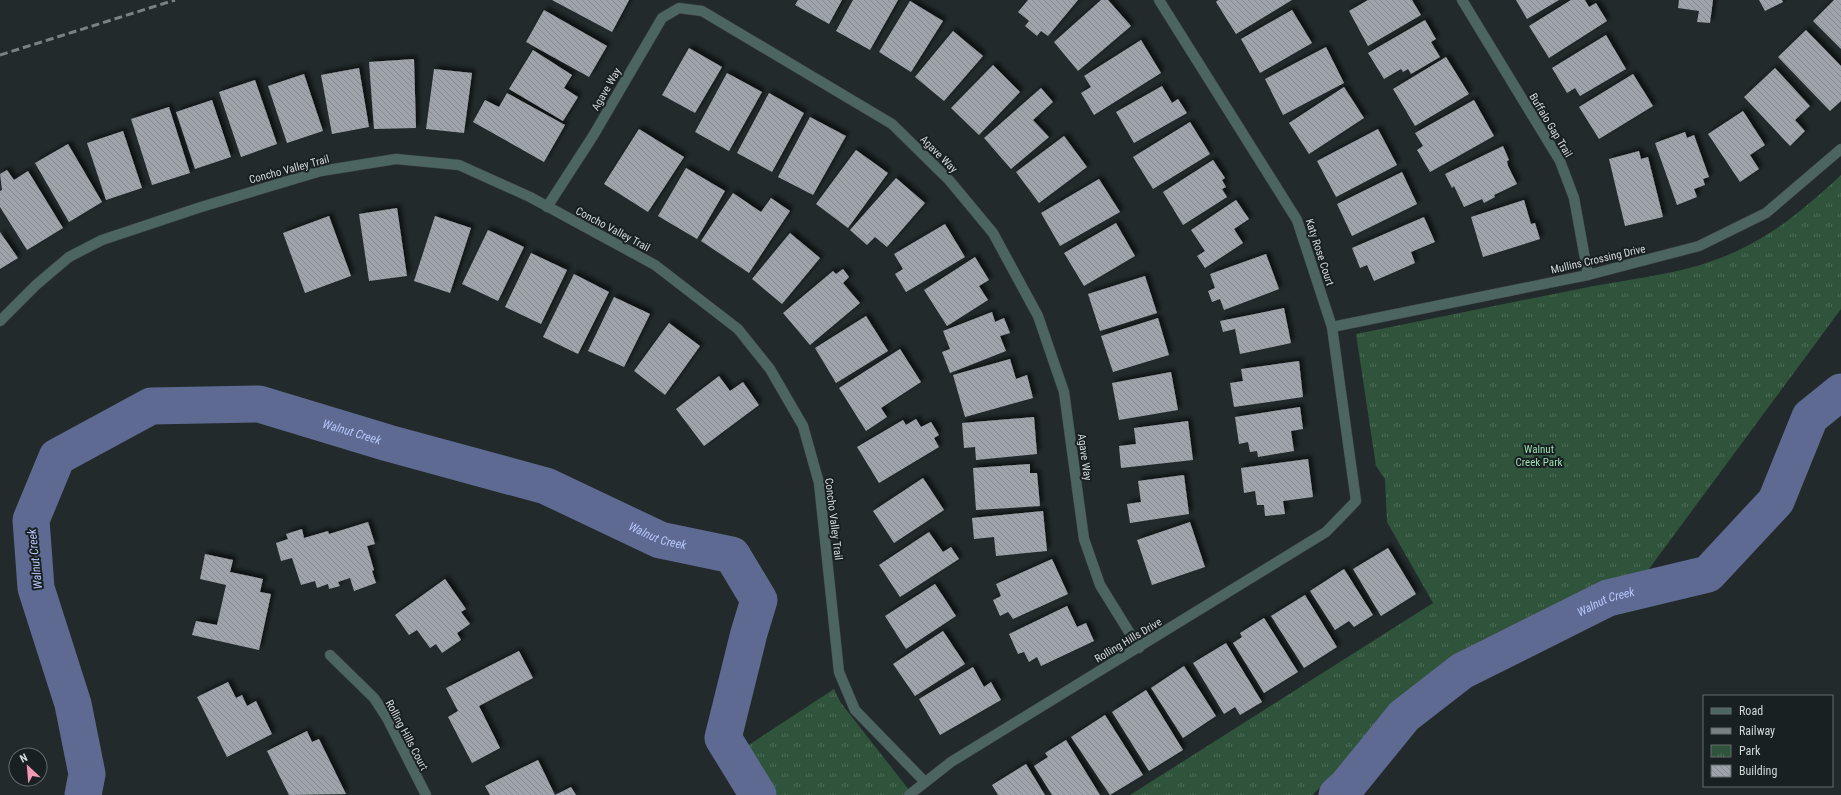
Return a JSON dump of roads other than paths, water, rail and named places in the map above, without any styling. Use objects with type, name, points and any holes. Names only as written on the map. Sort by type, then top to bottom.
[{"type":"street","name":"Katy Rose Court","points":[[1159,0],[1298,220],[1332,327],[1356,501]]},
{"type":"street","name":"Buffalo Gap Trail","points":[[1462,0],[1560,161],[1574,198],[1588,274]]},
{"type":"street","name":"Agave Way","points":[[547,207],[593,136],[662,18],[679,8],[702,11],[892,124],[949,180],[993,233],[1038,316],[1064,392],[1084,539],[1100,585],[1139,648]]},
{"type":"street","name":"Mullins Crossing Drive","points":[[1332,327],[1588,274],[1699,246],[1766,213],[1841,149]]},
{"type":"street","name":"Concho Valley Trail","points":[[0,321],[36,285],[69,257],[102,240],[201,207],[321,171],[396,159],[459,165],[547,207],[656,265],[738,330],[770,369],[803,426],[819,483],[839,672],[856,710],[925,782]]},
{"type":"street","name":"Rolling Hills Drive","points":[[909,795],[951,762],[1326,532],[1356,501]]},
{"type":"street","name":"Rolling Hills Court","points":[[330,655],[374,698],[387,718],[426,795]]},
{"type":"waterway","name":"Walnut Creek","points":[[1337,795],[1347,786],[1404,716],[1462,671],[1608,598],[1708,574],[1776,501],[1810,417],[1841,392]]},
{"type":"waterway","name":"Walnut Creek","points":[[83,795],[87,774],[73,704],[36,588],[31,520],[57,457],[151,406],[259,404],[388,443],[546,486],[660,540],[732,555],[759,600],[749,633],[723,738],[758,795]]},
{"type":"railway","points":[[0,55],[175,0]]},
{"type":"park label","name":"Walnut Creek Park","points":[[1539,455]]}]
